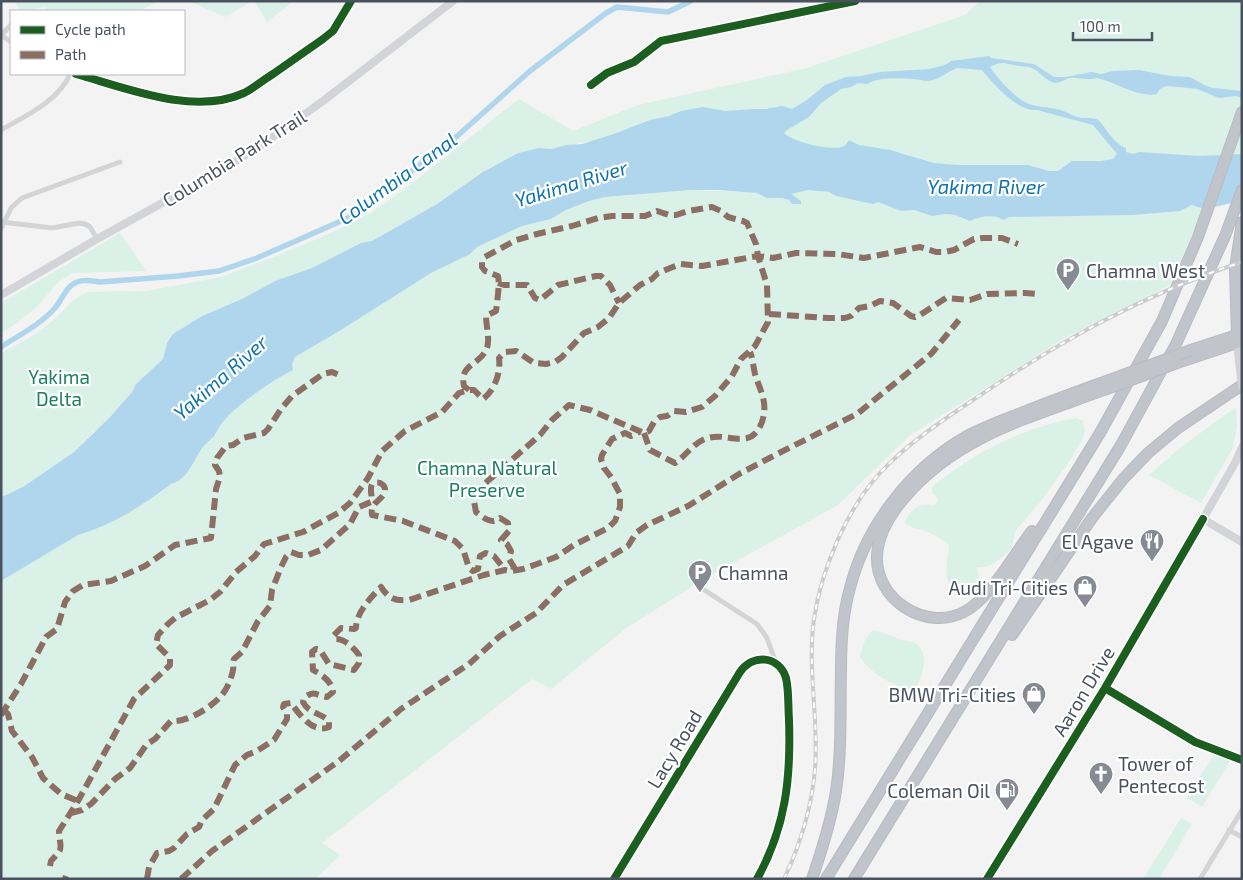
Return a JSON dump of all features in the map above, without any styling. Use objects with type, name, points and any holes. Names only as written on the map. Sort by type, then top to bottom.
[{"type":"highway","points":[[826,879],[1100,432],[1162,320],[1198,238],[1242,112]]},
{"type":"highway","points":[[854,879],[1121,445],[1176,344],[1225,236],[1242,190]]},
{"type":"highway","points":[[812,879],[828,830],[836,790],[841,651],[845,608],[854,572],[878,522],[917,474],[960,440],[1000,421],[1237,339],[1235,275],[1242,222]]},
{"type":"highway","points":[[1239,241],[1242,266]]},
{"type":"highway","points":[[1063,491],[984,596],[964,612],[943,618],[924,616],[906,609],[890,596],[884,587],[877,564],[877,554],[883,531],[906,496],[936,466],[988,434],[1104,386]]},
{"type":"highway","points":[[950,724],[1112,491],[1148,453],[1178,428],[1242,387]]},
{"type":"main road","name":"Columbia Park Trail","points":[[1,295],[202,181],[259,146],[323,102],[453,1]]},
{"type":"main road","points":[[1237,339],[1242,387]]},
{"type":"main road","name":"Aaron Drive","points":[[1203,519],[1242,446]]},
{"type":"main road","points":[[1203,519],[1242,542]]},
{"type":"street","points":[[80,75],[154,96],[199,102],[222,100],[250,89],[323,39],[336,25],[351,1]]},
{"type":"street","points":[[591,85],[607,73],[634,62],[660,42],[826,4],[856,1]]},
{"type":"street","points":[[1,130],[51,98],[63,87],[69,75]]},
{"type":"street","points":[[1,229],[11,208],[22,198],[120,162]]},
{"type":"street","points":[[3,222],[52,228],[79,223],[85,224],[90,227],[97,239]]},
{"type":"street","name":"Aaron Drive","points":[[987,879],[1105,688],[1203,519]]},
{"type":"street","points":[[698,586],[758,624],[770,644],[776,663],[783,671],[787,681],[790,749],[789,776],[778,830],[757,879]]},
{"type":"street","name":"Lacy Road","points":[[614,879],[743,668],[749,662],[758,659],[766,659],[776,663]]},
{"type":"street","points":[[1105,688],[1195,742],[1242,760]]},
{"type":"street","points":[[1200,879],[1242,810]]},
{"type":"street","points":[[1230,830],[1242,837]]},
{"type":"green space","points":[[15,1],[158,1],[142,10],[46,10],[45,7],[20,10]]},
{"type":"green space","points":[[192,1],[253,1],[225,17]]},
{"type":"green space","points":[[254,1],[294,1],[267,22]]},
{"type":"green space","name":"Yakima Delta","points":[[980,1],[1242,1],[1242,161],[1068,173],[590,141],[552,149],[539,148],[518,153],[483,172],[437,204],[372,241],[361,243],[312,268],[275,281],[242,299],[202,316],[173,334],[167,343],[163,359],[136,384],[132,392],[74,452],[23,487],[1,496],[1,353],[40,331],[75,300],[87,292],[147,291],[221,277],[329,234],[371,213],[410,185],[519,99],[573,131],[638,105],[807,68],[965,15]]},
{"type":"green space","name":"Chamna Natural Preserve","points":[[691,190],[757,193],[767,198],[782,198],[801,204],[801,201],[790,194],[808,190],[830,192],[836,196],[878,202],[901,211],[914,210],[932,216],[955,215],[970,221],[987,216],[1004,220],[1009,217],[1134,215],[1180,211],[1192,205],[1204,207],[1170,285],[1061,340],[909,436],[838,505],[702,580],[625,629],[551,689],[532,679],[322,843],[340,855],[315,879],[1,879],[1,581],[78,535],[103,526],[127,514],[171,484],[177,482],[186,474],[203,447],[213,438],[228,416],[255,394],[293,370],[292,364],[295,357],[431,273],[469,254],[477,247],[522,226],[551,219],[566,210],[589,201],[606,197]]},
{"type":"green space","points":[[120,233],[146,271],[72,273],[58,282],[38,306],[1,333],[1,303]]},
{"type":"green space","points":[[1236,407],[1237,427],[1233,448],[1201,503],[1149,475],[1180,448]]},
{"type":"green space","points":[[1076,418],[1083,421],[1085,430],[1083,438],[1069,462],[1041,501],[1016,530],[1011,550],[993,564],[977,567],[979,581],[966,594],[951,587],[947,575],[949,545],[934,535],[907,524],[905,522],[910,514],[920,506],[933,505],[938,502],[936,496],[932,493],[932,487],[982,452],[1037,428]]},
{"type":"green space","points":[[873,630],[915,643],[920,647],[923,653],[924,666],[914,691],[899,687],[883,678],[864,662],[860,656],[865,640]]},
{"type":"green space","points":[[1213,755],[1230,761],[1202,807],[1187,798]]},
{"type":"green space","points":[[1181,818],[1192,824],[1159,879],[1143,879]]},
{"type":"water","name":"Yakima River","points":[[989,56],[991,58],[1034,64],[1054,77],[1066,77],[1091,72],[1101,74],[1113,71],[1139,70],[1170,76],[1190,77],[1213,88],[1242,91],[1242,98],[1236,96],[1219,98],[1197,89],[1166,86],[1160,89],[1157,94],[1149,95],[1134,92],[1097,78],[1070,78],[1055,83],[1029,67],[1002,63],[990,67],[997,77],[1024,102],[1035,106],[1061,110],[1079,118],[1096,119],[1120,145],[1126,148],[1126,152],[1133,154],[1139,152],[1199,156],[1242,154],[1242,202],[1210,208],[1192,205],[1180,211],[1134,215],[1009,217],[1004,220],[987,216],[970,221],[955,215],[932,216],[914,210],[901,211],[878,202],[873,204],[836,196],[829,192],[808,190],[791,194],[801,201],[801,204],[792,204],[789,200],[782,198],[767,198],[757,193],[718,190],[691,190],[605,197],[589,201],[566,210],[551,219],[522,226],[477,247],[470,254],[431,273],[295,357],[292,364],[293,370],[255,394],[228,416],[214,436],[203,447],[186,474],[177,482],[171,484],[127,514],[103,526],[78,535],[1,581],[1,496],[23,487],[74,452],[109,418],[132,392],[136,384],[163,359],[167,343],[173,334],[202,316],[242,299],[275,281],[312,268],[361,243],[372,241],[437,204],[483,172],[518,153],[539,148],[552,149],[566,145],[582,144],[650,120],[703,107],[725,111],[766,109],[782,106],[792,109],[807,100],[825,85],[846,77],[880,72],[929,69],[945,65],[951,61]],"holes":[[[957,68],[982,70],[1006,96],[1022,107],[1093,125],[1117,154],[1113,159],[1101,161],[1072,161],[1058,171],[1049,171],[1028,165],[957,165],[934,163],[890,150],[859,145],[849,140],[845,146],[839,148],[822,147],[795,140],[784,133],[809,117],[821,103],[841,89],[858,83],[867,84],[877,80],[895,78],[928,81],[939,78]]]},
{"type":"waterway","name":"Columbia Canal","points":[[1,347],[43,320],[55,308],[70,287],[77,282],[85,280],[100,282],[178,276],[219,271],[257,258],[348,218],[455,138],[530,71],[606,13],[617,7],[668,12],[691,1]]},
{"type":"railway","points":[[784,879],[804,825],[815,769],[816,732],[812,675],[812,638],[817,600],[837,542],[856,505],[868,488],[890,462],[924,434],[1037,358],[1136,304],[1242,262]]},
{"type":"marked path","points":[[469,390],[464,386],[464,373],[484,354],[487,348],[486,316],[496,311],[499,288],[498,276],[485,271],[482,267],[485,257],[516,240],[598,218],[645,216],[657,211],[676,215],[712,207],[728,217],[747,223],[756,244],[767,285],[768,322],[755,346],[741,359],[732,376],[715,396],[702,407],[686,412],[674,411],[667,416],[660,417],[654,422],[649,431],[644,433]]},
{"type":"marked path","points":[[50,866],[51,861],[61,848],[59,831],[78,801],[134,699],[170,665],[170,658],[156,644],[158,635],[175,618],[210,600],[220,592],[236,572],[255,556],[264,544],[303,532],[338,513],[350,503],[368,478],[382,451],[405,431],[442,412],[459,393],[474,390],[483,399],[494,386],[498,375],[499,358],[505,352],[516,351],[534,363],[546,364],[555,362],[584,333],[598,327],[609,318],[619,303],[640,285],[652,279],[658,273],[680,264],[702,266],[758,256],[773,258],[796,253],[837,254],[864,258],[920,247],[936,252],[945,252],[954,250],[974,239],[983,238],[1002,238],[1018,244]]},
{"type":"marked path","points":[[498,283],[504,285],[527,285],[535,298],[540,300],[558,285],[601,276],[610,285],[619,303]]},
{"type":"marked path","points":[[769,314],[845,318],[851,316],[859,308],[870,306],[880,301],[893,303],[915,317],[946,298],[970,300],[987,294],[1037,294]]},
{"type":"marked path","points":[[181,879],[212,851],[339,761],[401,709],[469,664],[500,636],[536,613],[563,585],[628,546],[636,533],[647,525],[688,506],[739,474],[857,414],[931,354],[959,320]]},
{"type":"marked path","points":[[644,433],[650,450],[675,463],[696,444],[705,439],[711,437],[742,439],[752,436],[759,429],[763,419],[764,403],[750,352]]},
{"type":"marked path","points":[[1,715],[21,684],[46,637],[57,629],[65,602],[73,591],[83,585],[111,581],[145,566],[175,545],[211,538],[216,489],[220,477],[215,465],[217,458],[226,446],[233,445],[243,438],[264,433],[292,396],[323,374],[332,372],[339,375]]},
{"type":"marked path","points":[[513,570],[514,567],[509,559],[511,551],[507,544],[501,540],[509,531],[508,523],[500,518],[494,521],[488,520],[476,512],[474,501],[481,487],[540,435],[552,420],[569,405],[590,410],[644,433]]},
{"type":"marked path","points":[[147,879],[149,867],[157,853],[174,848],[187,834],[199,827],[202,820],[214,809],[235,765],[247,755],[274,740],[287,719],[287,714],[283,707],[284,704],[291,703],[307,722],[317,728],[329,727],[329,721],[311,711],[303,702],[304,698],[310,694],[327,697],[333,692],[329,682],[313,670],[312,652],[316,649],[320,650],[329,664],[354,670],[359,663],[359,655],[349,644],[333,636],[341,628],[356,628],[361,611],[381,587],[393,598],[409,600],[484,575],[505,570],[523,569],[537,564],[556,557],[574,545],[608,528],[615,521],[620,507],[620,494],[604,468],[601,459],[602,455],[612,439],[625,433],[631,436],[639,432]]},
{"type":"marked path","points":[[71,813],[82,810],[91,804],[115,779],[130,768],[147,744],[155,739],[171,721],[194,716],[210,706],[222,695],[231,677],[234,659],[242,652],[258,621],[270,606],[272,590],[286,557],[291,552],[299,555],[308,555],[321,550],[350,524],[359,507],[371,502],[372,484],[382,484],[385,488],[384,494],[372,508],[372,515],[403,521],[455,541],[463,549],[469,568],[473,571],[478,569],[480,556],[486,553],[494,556],[505,570]]},
{"type":"marked path","points":[[4,710],[8,714],[12,731],[32,757],[43,778],[61,794],[78,801]]},
{"type":"cycle path","points":[[79,75],[138,92],[182,101],[204,102],[224,99],[248,91],[323,39],[333,31],[351,1]]},
{"type":"cycle path","points":[[591,85],[607,73],[634,62],[661,41],[855,1]]},
{"type":"cycle path","points":[[987,879],[1105,688],[1203,519]]},
{"type":"cycle path","points":[[614,879],[740,672],[752,662],[765,660],[772,661],[778,665],[786,678],[789,762],[785,801],[775,840],[757,879]]},
{"type":"cycle path","points":[[1105,688],[1195,742],[1242,760]]},
{"type":"place","name":"Chamna West","points":[[1068,291]]},
{"type":"place","name":"El Agave","points":[[1152,562]]},
{"type":"place","name":"Chamna","points":[[700,593]]},
{"type":"place","name":"Audi Tri-Cities","points":[[1085,608]]},
{"type":"place","name":"BMW Tri-Cities","points":[[1034,715]]},
{"type":"place","name":"Tower of Pentecost","points":[[1101,795]]},
{"type":"place","name":"Coleman Oil","points":[[1007,811]]}]
